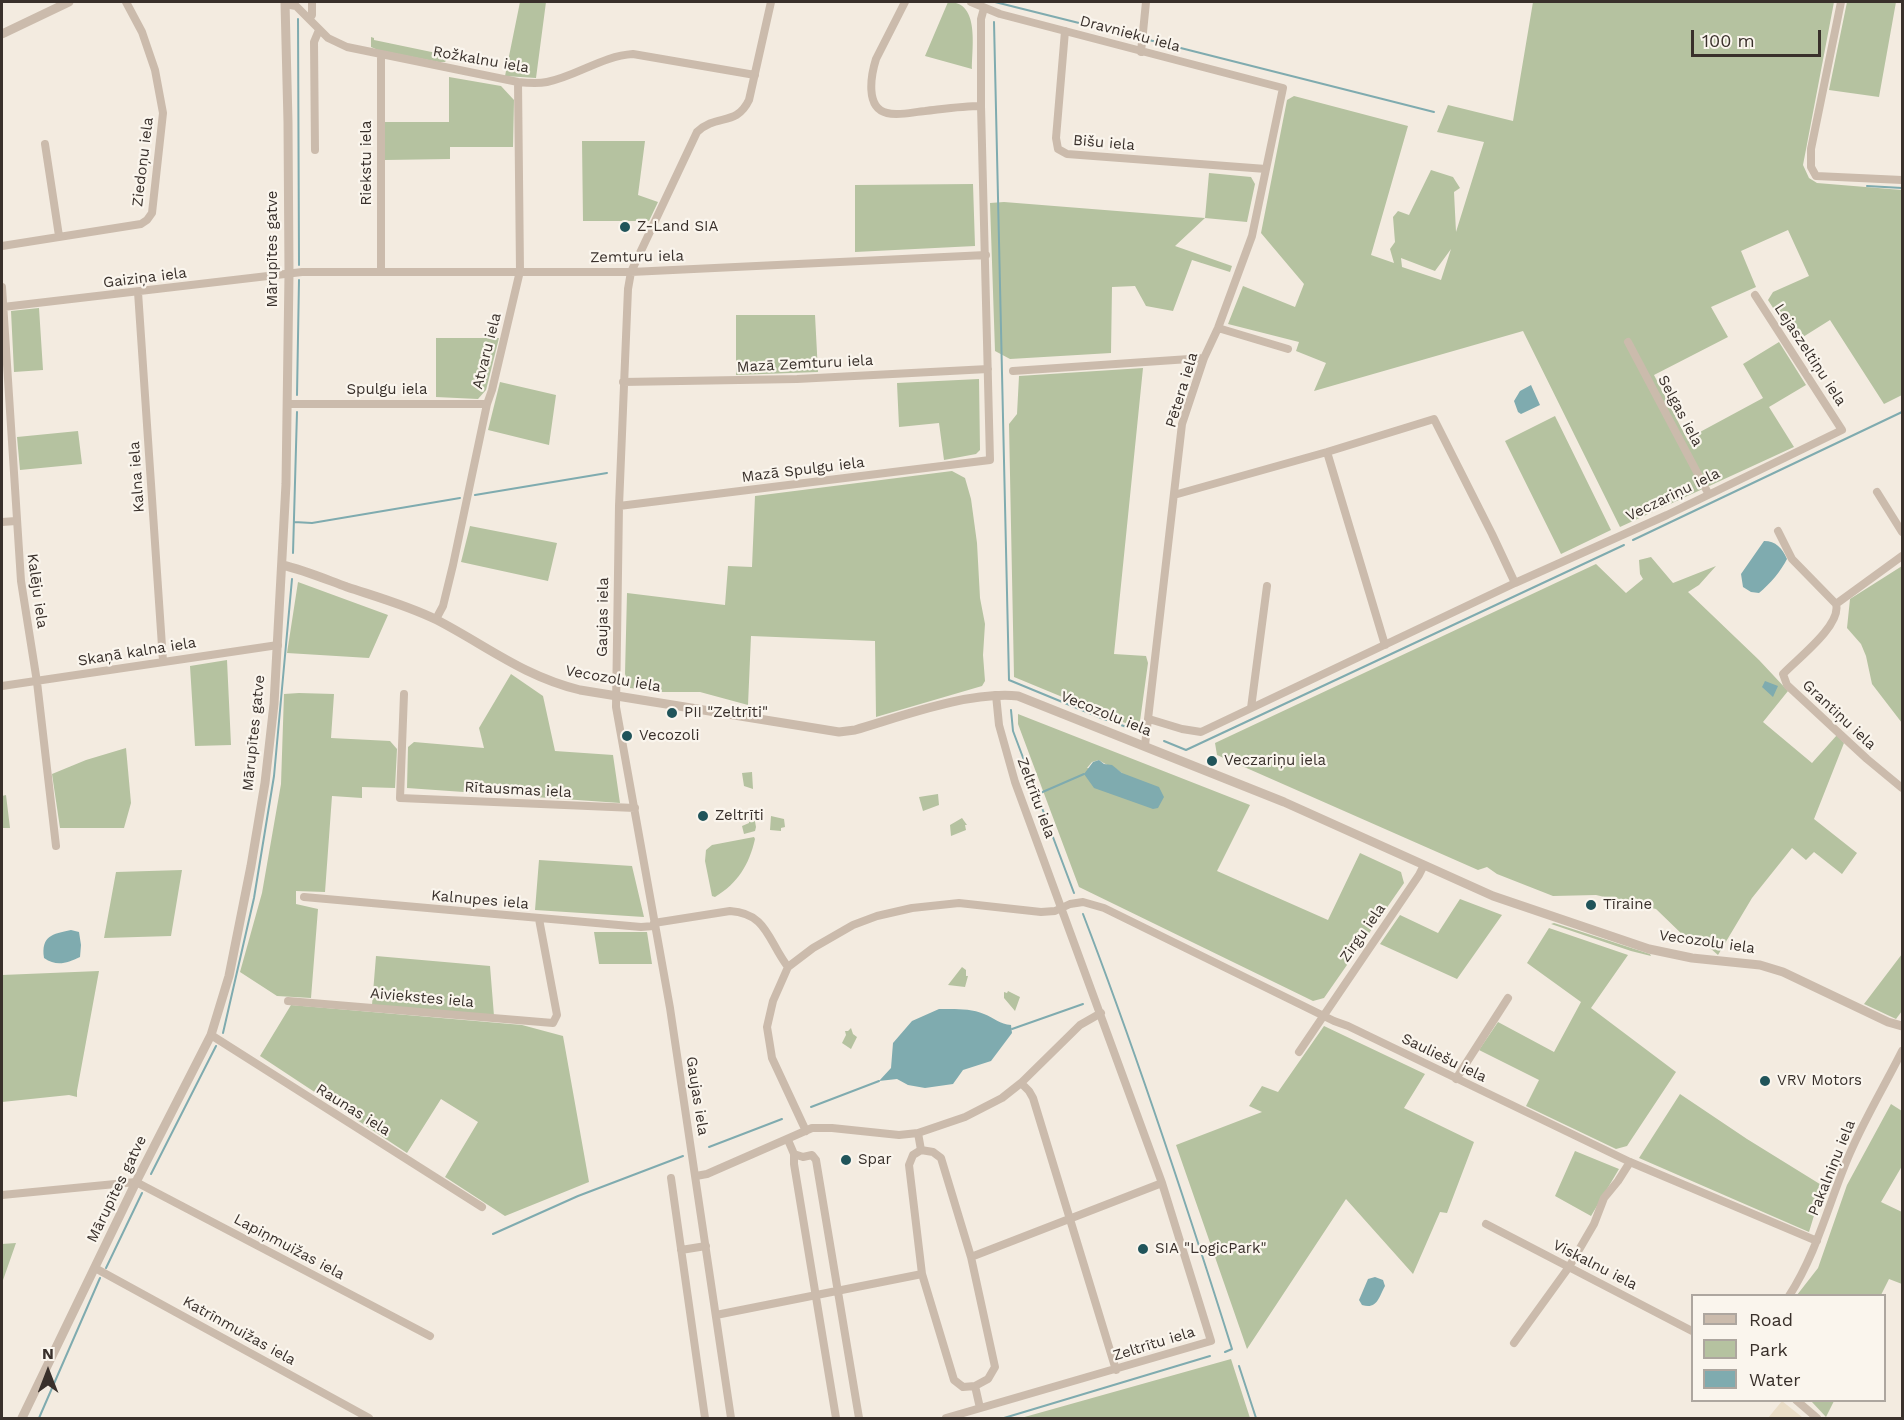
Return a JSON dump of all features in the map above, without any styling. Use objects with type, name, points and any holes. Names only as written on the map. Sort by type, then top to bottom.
[{"type":"street","points":[[2,34],[69,2]]},
{"type":"street","name":"Ziedoņu iela","points":[[2,246],[141,224],[152,213],[163,113],[155,70],[142,32],[126,2]]},
{"type":"street","points":[[309,19],[312,15],[312,2]]},
{"type":"street","name":"Gaujas iela","points":[[729,1418],[696,1176],[670,1008],[615,696],[619,506],[623,382],[631,272],[698,132],[706,124],[743,112],[749,100],[771,2]]},
{"type":"street","points":[[905,2],[876,59],[873,69],[874,103],[885,113],[901,114],[981,106]]},
{"type":"street","name":"Dravnieku iela","points":[[971,2],[1000,14],[1283,88]]},
{"type":"street","points":[[1141,52],[1146,2]]},
{"type":"street","points":[[1841,2],[1811,149],[1811,166],[1816,176],[1902,180]]},
{"type":"street","name":"Rožkalnu iela","points":[[285,3],[299,4],[319,30],[337,44],[381,56],[518,82],[544,83],[618,55],[633,54],[755,75]]},
{"type":"street","name":"Mārupītes gatve","points":[[22,1419],[136,1182],[211,1035],[229,976],[251,866],[268,761],[282,565],[288,404],[289,274],[285,3]]},
{"type":"street","points":[[984,8],[981,20],[981,106],[988,369]]},
{"type":"street","points":[[315,150],[314,42],[319,30]]},
{"type":"street","name":"Bišu iela","points":[[1065,31],[1056,138],[1058,149],[1067,154],[1266,169]]},
{"type":"street","name":"Riekstu iela","points":[[381,56],[381,271]]},
{"type":"street","name":"Atvaru iela","points":[[436,620],[443,606],[487,404],[520,271],[518,82]]},
{"type":"street","name":"Pētera iela","points":[[1145,745],[1182,424],[1204,358],[1218,328],[1252,236],[1283,88]]},
{"type":"street","points":[[45,144],[59,236]]},
{"type":"street","name":"Zemturu iela","points":[[289,274],[381,271],[631,272],[986,255]]},
{"type":"street","name":"Gaiziņa iela","points":[[3,307],[289,274]]},
{"type":"street","name":"Kalēju iela","points":[[2,287],[21,581],[37,682],[56,846]]},
{"type":"street","name":"Kalna iela","points":[[138,292],[163,661]]},
{"type":"street","name":"Lejaszeltiņu iela","points":[[1755,295],[1842,430]]},
{"type":"street","points":[[1218,328],[1288,349]]},
{"type":"street","name":"Selgas iela","points":[[1628,342],[1708,493]]},
{"type":"street","points":[[1014,371],[1204,358]]},
{"type":"street","name":"Mazā Zemturu iela","points":[[623,382],[777,380],[988,369]]},
{"type":"street","name":"Mazā Spulgu iela","points":[[619,506],[990,460],[988,369]]},
{"type":"street","name":"Spulgu iela","points":[[288,404],[487,404]]},
{"type":"street","points":[[1173,495],[1327,452],[1434,418],[1515,583]]},
{"type":"street","name":"Veczariņu iela","points":[[1149,718],[1182,729],[1201,732],[1515,583],[1667,515],[1708,493],[1842,430]]},
{"type":"street","points":[[1327,452],[1385,645]]},
{"type":"street","points":[[1876,492],[1902,532]]},
{"type":"street","points":[[2,522],[16,521]]},
{"type":"street","points":[[1778,531],[1792,559],[1836,604],[1902,556]]},
{"type":"street","name":"Vecozolu iela","points":[[282,565],[410,608],[436,620],[533,675],[557,684],[615,696],[839,732],[855,730],[959,701],[996,695],[1018,696],[1274,798],[1493,896],[1649,949],[1692,958],[1760,965],[1783,972],[1888,1022],[1902,1026]]},
{"type":"street","points":[[1251,708],[1267,586]]},
{"type":"street","name":"Grantiņu iela","points":[[1836,604],[1837,610],[1831,626],[1782,674],[1786,685],[1902,788]]},
{"type":"street","name":"Skaņā kalna iela","points":[[2,686],[278,645]]},
{"type":"street","name":"Rītausmas iela","points":[[404,694],[399,798],[634,808]]},
{"type":"street","name":"Zeltrītu iela","points":[[951,1418],[1211,1341],[1162,1183],[1005,751],[996,695]]},
{"type":"street","name":"Zirgu iela","points":[[1299,1052],[1424,865]]},
{"type":"street","name":"Kalnupes iela","points":[[304,897],[641,927],[721,913],[742,912],[755,917],[763,926],[788,967]]},
{"type":"street","name":"Sauliešu iela","points":[[1061,908],[1083,902],[1104,908],[1323,1016],[1630,1162],[1817,1241]]},
{"type":"street","points":[[806,1131],[778,1074],[768,1043],[769,1014],[780,981],[788,967],[813,948],[846,929],[895,911],[959,903],[1041,912],[1061,908]]},
{"type":"street","name":"Aiviekstes iela","points":[[288,1001],[553,1023],[556,1016],[539,919]]},
{"type":"street","points":[[1456,1079],[1508,998]]},
{"type":"street","points":[[696,1176],[707,1174],[813,1128],[899,1135],[918,1132],[965,1117],[1002,1098],[1021,1083],[1080,1025],[1101,1013]]},
{"type":"street","name":"Raunas iela","points":[[211,1035],[482,1208]]},
{"type":"street","name":"Pakalniņu iela","points":[[1790,1294],[1817,1241],[1851,1150],[1902,1051]]},
{"type":"street","points":[[1021,1083],[1029,1090],[1033,1098],[1116,1370]]},
{"type":"street","points":[[918,1132],[921,1150]]},
{"type":"street","points":[[788,1140],[794,1154],[814,1296],[836,1419]]},
{"type":"street","points":[[921,1150],[933,1152],[941,1158],[971,1257],[995,1367],[988,1379],[975,1386],[963,1386],[954,1380],[922,1274],[909,1165],[913,1155],[921,1150]]},
{"type":"street","points":[[794,1154],[803,1157],[812,1155],[816,1160],[859,1419]]},
{"type":"street","points":[[1514,1343],[1569,1267],[1594,1224],[1604,1198],[1630,1162]]},
{"type":"street","points":[[671,1178],[705,1419]]},
{"type":"street","points":[[2,1195],[136,1182]]},
{"type":"street","name":"Lapiņmuižas iela","points":[[136,1182],[430,1336]]},
{"type":"street","points":[[971,1257],[1162,1183]]},
{"type":"street","name":"Viskalnu iela","points":[[1486,1224],[1691,1329]]},
{"type":"street","points":[[681,1250],[706,1246]]},
{"type":"street","name":"Katrīnmuižas iela","points":[[95,1268],[369,1419]]},
{"type":"street","points":[[716,1315],[922,1274]]},
{"type":"street","points":[[975,1386],[980,1408]]},
{"type":"street","points":[[1797,1402],[1817,1419]]},
{"type":"green space","points":[[520,2],[546,2],[536,78],[505,76]]},
{"type":"green space","points":[[948,2],[958,4],[970,17],[973,38],[972,69],[925,56]]},
{"type":"green space","points":[[1533,2],[1834,2],[1803,165],[1809,178],[1817,183],[1902,190],[1902,395],[1884,404],[1830,320],[1795,342],[1768,300],[1773,292],[1809,276],[1788,230],[1741,251],[1756,287],[1711,307],[1728,337],[1654,375],[1687,439],[1763,398],[1743,364],[1779,342],[1806,385],[1769,407],[1794,447],[1620,527],[1523,331],[1314,391],[1326,363],[1296,351],[1299,342],[1228,324],[1243,286],[1295,307],[1304,284],[1261,233],[1287,100],[1294,96],[1408,126],[1371,255],[1394,263],[1390,249],[1395,242],[1393,217],[1398,211],[1409,215],[1431,170],[1453,177],[1460,188],[1454,192],[1456,232],[1484,142],[1437,132],[1448,105],[1513,121]],"holes":[[[1451,249],[1441,280],[1402,267],[1401,258],[1435,271]]]},
{"type":"green space","points":[[1847,2],[1896,2],[1879,97],[1829,90]]},
{"type":"green space","points":[[371,37],[374,40],[446,55],[447,51],[450,51],[451,54],[445,62],[438,62],[378,50],[371,47]]},
{"type":"green space","points":[[449,77],[501,86],[514,100],[513,147],[450,147],[450,159],[385,160],[385,122],[449,122]]},
{"type":"green space","points":[[582,141],[645,141],[638,195],[658,202],[649,221],[583,221]]},
{"type":"green space","points":[[1209,173],[1251,177],[1255,184],[1247,222],[1205,218]]},
{"type":"green space","points":[[973,184],[975,246],[855,252],[855,185]]},
{"type":"green space","points":[[1004,202],[1205,218],[1175,246],[1232,266],[1230,272],[1192,260],[1173,311],[1146,306],[1135,286],[1112,287],[1111,353],[1010,359],[995,351],[990,203]]},
{"type":"green space","points":[[39,308],[43,370],[14,372],[11,311]]},
{"type":"green space","points":[[736,315],[815,315],[818,372],[736,375]]},
{"type":"green space","points":[[436,338],[499,338],[486,390],[478,399],[436,397]]},
{"type":"green space","points":[[1143,368],[1114,654],[1146,656],[1148,663],[1140,721],[1135,727],[1014,677],[1009,424],[1017,414],[1019,376]]},
{"type":"green space","points":[[979,379],[980,450],[976,454],[944,460],[939,423],[899,427],[897,383]]},
{"type":"green space","points":[[500,382],[556,395],[549,445],[488,430]]},
{"type":"green space","points":[[1555,416],[1611,530],[1561,554],[1505,441]]},
{"type":"green space","points":[[78,431],[82,464],[20,470],[17,437]]},
{"type":"green space","points":[[952,471],[965,478],[971,499],[977,543],[980,598],[985,624],[983,655],[985,681],[982,686],[876,717],[875,641],[751,636],[748,705],[700,692],[662,692],[630,688],[625,674],[627,593],[725,605],[728,566],[752,567],[755,496]]},
{"type":"green space","points":[[470,526],[557,543],[548,581],[461,562]]},
{"type":"green space","points":[[1651,557],[1673,583],[1716,566],[1699,585],[1688,592],[1788,691],[1763,722],[1812,763],[1837,735],[1844,743],[1814,819],[1857,853],[1842,874],[1814,852],[1806,860],[1792,848],[1752,898],[1718,955],[1702,941],[1686,938],[1656,909],[1596,895],[1553,896],[1497,874],[1487,867],[1478,870],[1217,755],[1215,743],[1596,564],[1626,593],[1643,579],[1640,574],[1639,560]]},
{"type":"green space","points":[[1902,566],[1902,723],[1872,684],[1861,644],[1847,628],[1850,599]]},
{"type":"green space","points":[[298,582],[388,615],[369,658],[287,653]]},
{"type":"green space","points":[[227,660],[231,745],[195,746],[190,666]]},
{"type":"green space","points":[[511,674],[543,696],[555,751],[613,755],[620,803],[407,788],[408,747],[414,742],[484,748],[479,728]]},
{"type":"green space","points":[[284,694],[334,694],[331,738],[390,741],[397,749],[395,788],[362,787],[362,798],[332,796],[325,892],[296,891],[296,904],[318,909],[311,998],[277,996],[240,972],[262,893],[281,784]]},
{"type":"green space","points":[[1018,714],[1250,805],[1217,871],[1328,920],[1360,853],[1401,872],[1404,883],[1324,998],[1313,1001],[1079,887],[1018,724]],"holes":[[[1099,760],[1116,769],[1122,773],[1087,768],[1092,762]]]},
{"type":"green space","points":[[126,748],[131,803],[124,828],[60,828],[52,774],[86,760]]},
{"type":"green space","points":[[752,772],[753,789],[744,786],[742,773]]},
{"type":"green space","points":[[938,794],[939,805],[923,811],[919,797]]},
{"type":"green space","points":[[6,795],[10,828],[2,828],[2,796]]},
{"type":"green space","points":[[754,816],[755,831],[744,834],[742,826],[749,823],[749,817]]},
{"type":"green space","points":[[771,816],[784,819],[785,827],[781,828],[781,831],[770,830]]},
{"type":"green space","points":[[962,818],[967,825],[965,825],[966,830],[951,836],[950,825]]},
{"type":"green space","points":[[754,837],[749,857],[741,873],[723,892],[715,897],[712,896],[705,861],[706,850],[712,845]]},
{"type":"green space","points":[[539,860],[632,866],[644,917],[535,910]]},
{"type":"green space","points":[[182,870],[171,936],[104,938],[116,872]]},
{"type":"green space","points":[[1460,899],[1502,915],[1457,979],[1380,944],[1400,915],[1438,933]]},
{"type":"green space","points":[[1554,923],[1650,954],[1651,956],[1551,924]]},
{"type":"green space","points":[[1549,928],[1628,955],[1591,1008],[1676,1072],[1627,1146],[1616,1149],[1526,1106],[1539,1080],[1479,1050],[1498,1022],[1554,1052],[1581,1002],[1527,963]]},
{"type":"green space","points":[[594,932],[647,932],[652,964],[599,964]]},
{"type":"green space","points":[[1902,954],[1902,1011],[1896,1019],[1864,1004]]},
{"type":"green space","points":[[376,956],[490,966],[494,1016],[372,1005]]},
{"type":"green space","points":[[962,967],[968,976],[965,987],[948,985]]},
{"type":"green space","points":[[99,971],[77,1097],[69,1095],[2,1102],[2,975]]},
{"type":"green space","points":[[1008,991],[1020,997],[1015,1011],[1004,998],[1004,992]]},
{"type":"green space","points":[[291,1005],[522,1025],[563,1036],[589,1182],[505,1216],[445,1177],[478,1122],[441,1099],[407,1153],[260,1056]]},
{"type":"green space","points":[[1324,1026],[1425,1074],[1404,1108],[1474,1142],[1447,1213],[1440,1212],[1413,1274],[1346,1199],[1247,1349],[1176,1145],[1262,1112],[1249,1106],[1262,1086],[1278,1092]]},
{"type":"green space","points":[[851,1028],[857,1037],[851,1049],[842,1043],[846,1035],[845,1031]]},
{"type":"green space","points":[[1680,1094],[1823,1186],[1809,1232],[1639,1158]]},
{"type":"green space","points":[[1891,1104],[1902,1111],[1902,1166],[1881,1202],[1902,1212],[1902,1284],[1889,1279],[1882,1294],[1798,1294],[1818,1268],[1847,1185]]},
{"type":"green space","points":[[1575,1151],[1619,1169],[1591,1216],[1555,1196]]},
{"type":"green space","points":[[16,1243],[2,1283],[2,1244]]},
{"type":"green space","points":[[1231,1359],[1250,1418],[1021,1418]]},
{"type":"green space","points":[[1812,1402],[1834,1402],[1826,1417]]},
{"type":"shaded area","points":[[1781,1402],[1802,1417],[1800,1418],[1768,1418]]},
{"type":"water","points":[[1531,385],[1540,405],[1521,414],[1514,401],[1520,391]]},
{"type":"water","points":[[1764,541],[1778,546],[1787,559],[1778,573],[1759,593],[1751,592],[1743,587],[1741,574]]},
{"type":"water","points":[[1765,681],[1778,686],[1773,697],[1762,687]]},
{"type":"water","points":[[1099,760],[1104,764],[1112,765],[1122,773],[1159,787],[1164,797],[1158,808],[1153,809],[1094,788],[1084,774],[1093,762]]},
{"type":"water","points":[[71,930],[79,932],[80,957],[62,963],[44,958],[44,945],[49,937]]},
{"type":"water","points":[[939,1009],[979,1012],[1011,1025],[1012,1033],[991,1061],[963,1070],[953,1084],[925,1088],[908,1085],[897,1079],[879,1081],[891,1068],[893,1043],[912,1021]]},
{"type":"water","points":[[1375,1277],[1383,1280],[1385,1286],[1374,1304],[1362,1305],[1359,1300],[1368,1279]]},
{"type":"waterway","points":[[995,2],[1135,37]]},
{"type":"waterway","points":[[298,19],[299,265]]},
{"type":"waterway","points":[[994,22],[1009,680],[1106,720]]},
{"type":"waterway","points":[[1149,40],[1434,112]]},
{"type":"waterway","points":[[1867,186],[1902,188]]},
{"type":"waterway","points":[[297,395],[299,280]]},
{"type":"waterway","points":[[293,553],[297,412]]},
{"type":"waterway","points":[[1633,540],[1902,412]]},
{"type":"waterway","points":[[475,495],[607,473]]},
{"type":"waterway","points":[[294,522],[312,523],[460,498]]},
{"type":"waterway","points":[[1164,741],[1186,750],[1624,545]]},
{"type":"waterway","points":[[223,1033],[254,898],[274,776],[292,579]]},
{"type":"waterway","points":[[1011,710],[1013,731],[1074,893]]},
{"type":"waterway","points":[[1121,725],[1129,728]]},
{"type":"waterway","points":[[1038,794],[1084,774]]},
{"type":"waterway","points":[[1083,914],[1142,1076],[1197,1240],[1232,1349],[1225,1352]]},
{"type":"waterway","points":[[1012,1029],[1083,1004]]},
{"type":"waterway","points":[[151,1174],[216,1046]]},
{"type":"waterway","points":[[811,1107],[879,1081]]},
{"type":"waterway","points":[[709,1147],[782,1119]]},
{"type":"waterway","points":[[493,1234],[578,1196],[683,1156]]},
{"type":"waterway","points":[[106,1268],[142,1193]]},
{"type":"waterway","points":[[39,1418],[100,1278]]},
{"type":"waterway","points":[[1004,1418],[1210,1356]]},
{"type":"waterway","points":[[1239,1366],[1256,1418]]},
{"type":"place","name":"Z-Land SIA","points":[[625,227]]},
{"type":"place","name":"PII \"Zeltrīti\"","points":[[672,713]]},
{"type":"place","name":"Vecozoli","points":[[627,736]]},
{"type":"place","name":"Veczariņu iela","points":[[1212,761]]},
{"type":"place","name":"Zeltrīti","points":[[703,816]]},
{"type":"place","name":"Tīraine","points":[[1591,905]]},
{"type":"place","name":"VRV Motors","points":[[1765,1081]]},
{"type":"place","name":"Spar","points":[[846,1160]]},
{"type":"place","name":"SIA \"LogicPark\"","points":[[1143,1249]]}]
